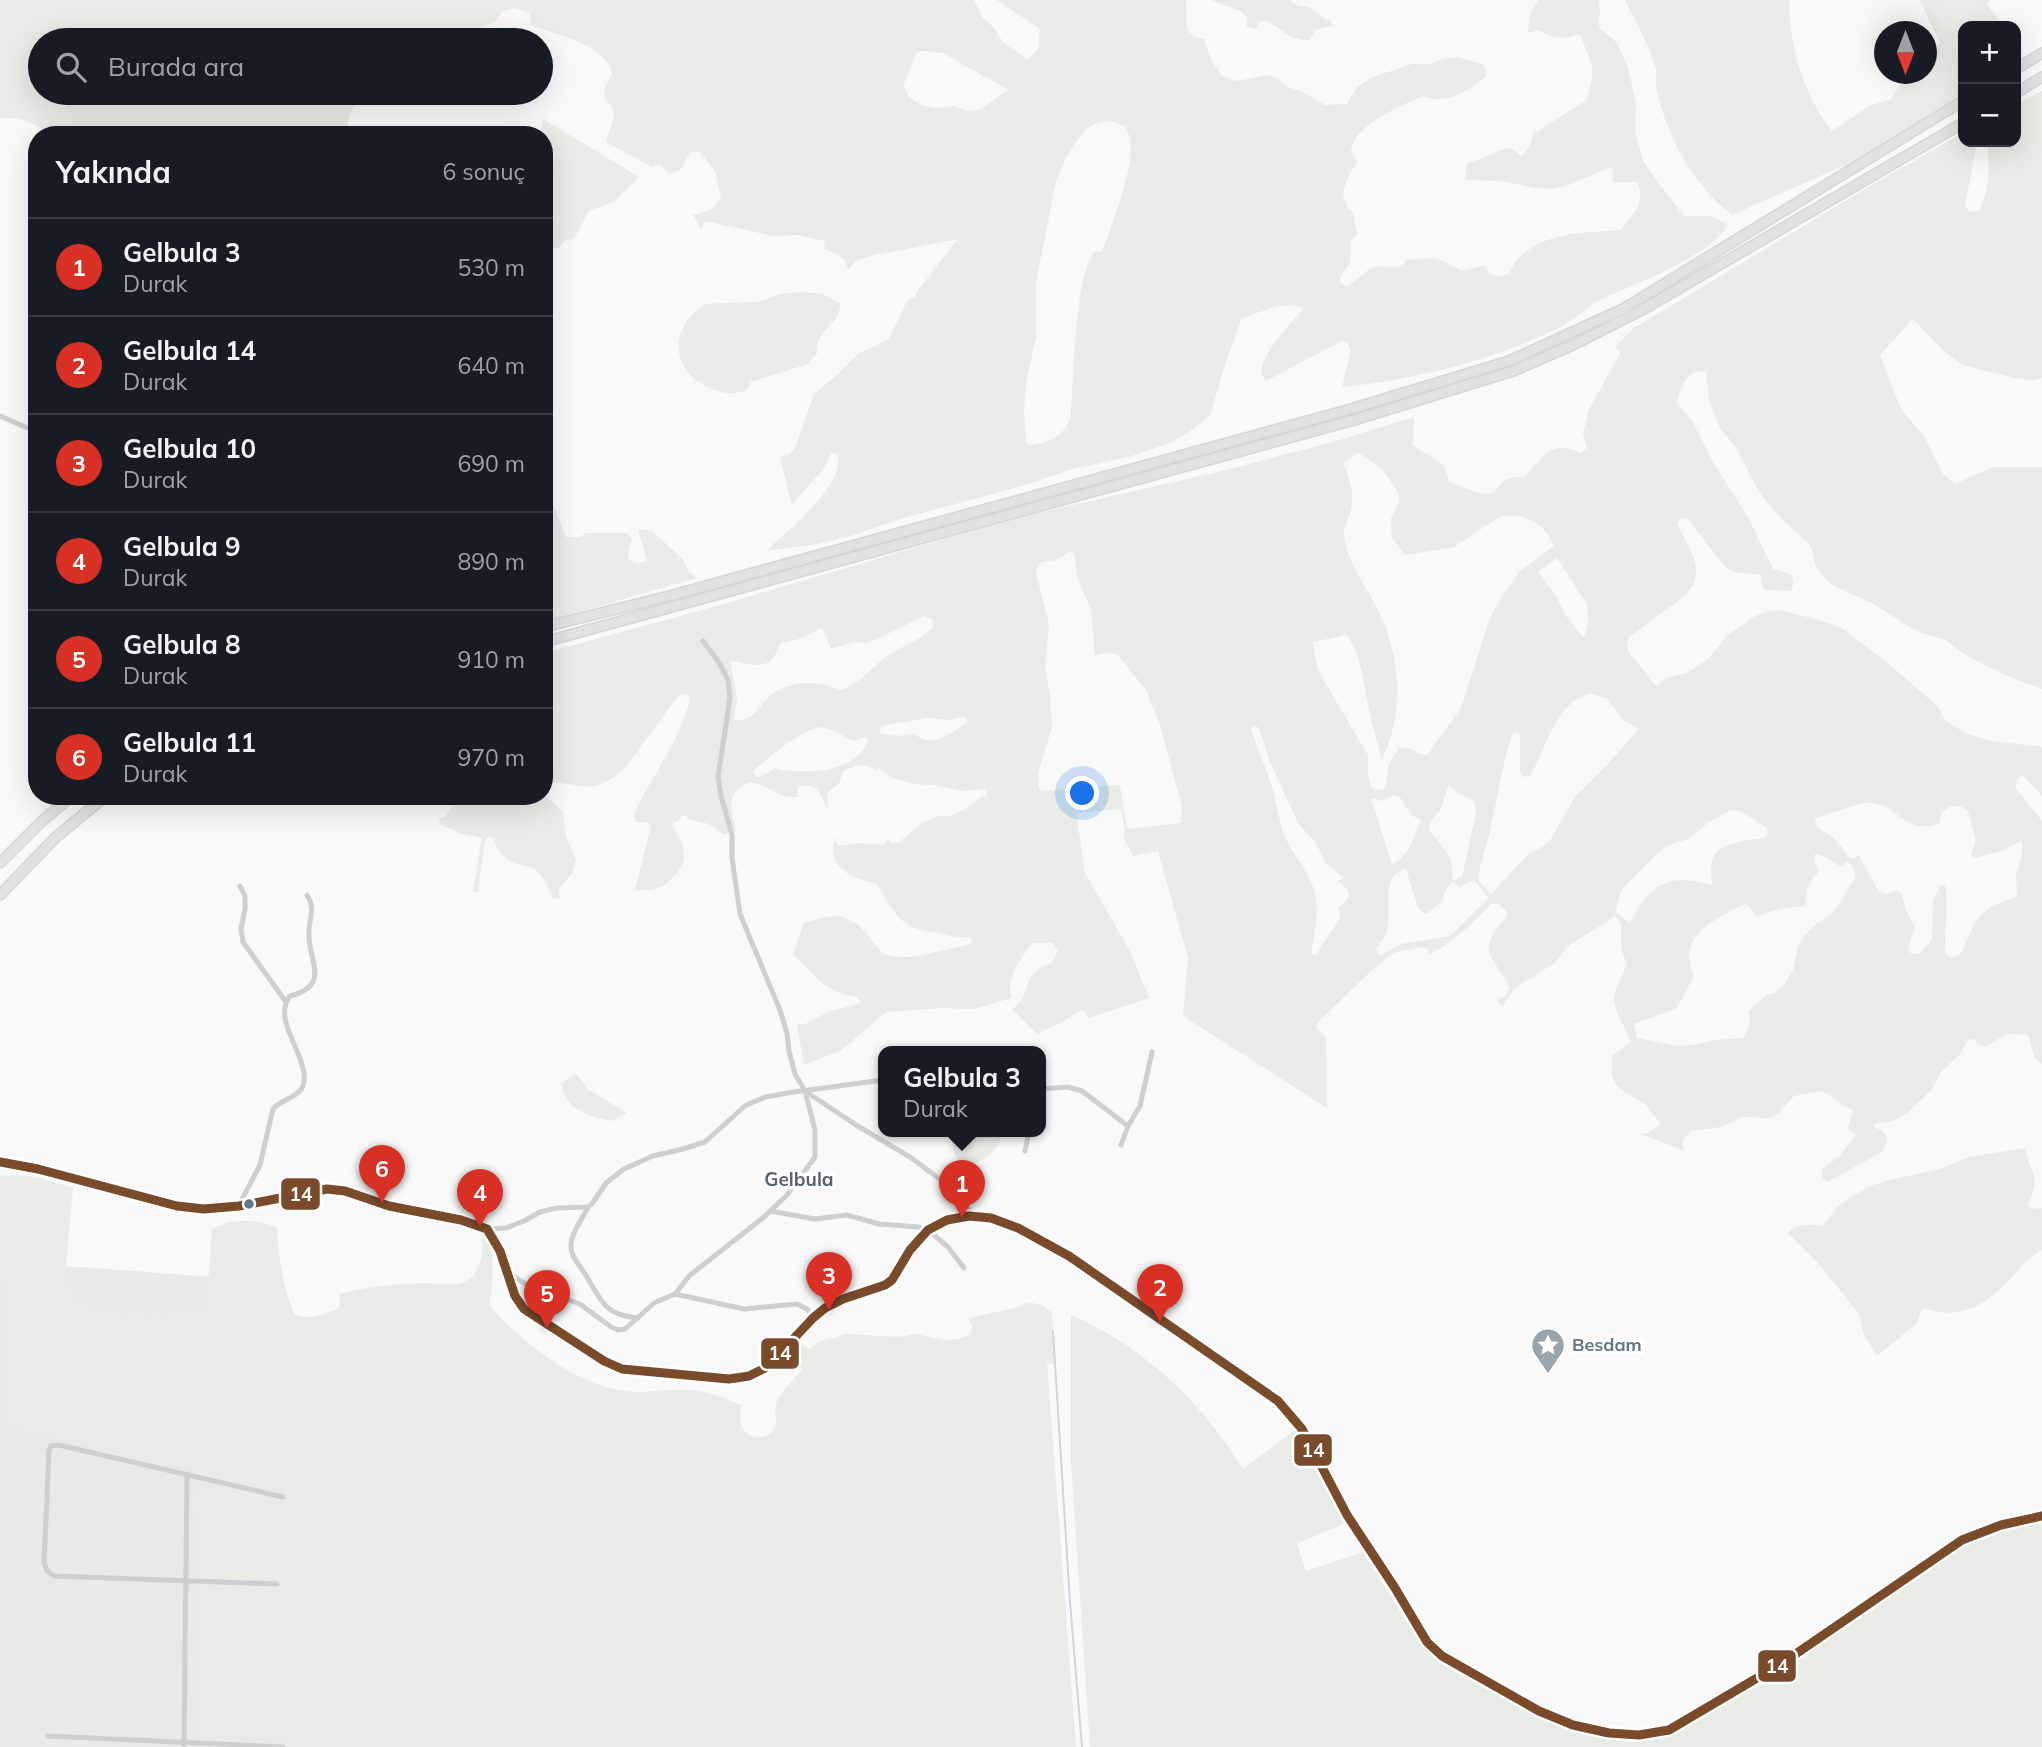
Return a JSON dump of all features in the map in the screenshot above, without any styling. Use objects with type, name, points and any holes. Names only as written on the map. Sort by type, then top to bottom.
[{"type":"highway","points":[[2021,66],[2042,53]]},
{"type":"highway","points":[[2021,90],[2042,77]]},
{"type":"highway","points":[[553,625],[1351,409],[1509,361],[1623,309],[1958,104]]},
{"type":"highway","points":[[553,640],[1354,420],[1513,371],[1573,345],[1642,310],[1958,126]]},
{"type":"highway","points":[[0,863],[61,805]]},
{"type":"highway","points":[[0,895],[56,836],[95,805]]},
{"type":"street","points":[[0,416],[28,428]]},
{"type":"street","points":[[505,1266],[516,1278],[529,1286],[580,1304],[614,1329],[625,1329],[654,1303],[675,1294],[689,1276],[770,1212],[787,1195],[814,1157],[815,1130],[805,1091],[795,1074],[780,1010],[740,914],[732,858],[732,835],[718,777],[730,698],[728,681],[720,664],[703,641]]},
{"type":"street","points":[[240,886],[245,896],[246,909],[241,929],[243,942],[286,1002]]},
{"type":"street","points":[[239,1206],[260,1165],[273,1109],[298,1092],[303,1085],[302,1070],[286,1025],[286,1002],[290,996],[306,991],[315,976],[308,935],[313,907],[307,895]]},
{"type":"street","points":[[1121,1145],[1140,1106],[1152,1052]]},
{"type":"street","points":[[638,1318],[625,1317],[603,1304],[571,1252],[571,1240],[606,1183],[624,1169],[653,1156],[705,1142],[746,1105],[766,1097],[878,1081]]},
{"type":"street","points":[[1046,1089],[1068,1087],[1082,1091],[1128,1126]]},
{"type":"street","points":[[805,1091],[910,1157],[945,1183],[975,1217]]},
{"type":"street","points":[[1025,1150],[1028,1137]]},
{"type":"street","points":[[0,1162],[38,1169],[177,1206],[204,1209],[270,1202],[327,1189],[345,1191],[389,1206],[461,1220],[487,1229],[506,1228],[540,1212],[557,1208],[589,1207]]},
{"type":"street","points":[[770,1212],[815,1219],[847,1215],[879,1224],[918,1227],[928,1230],[948,1247],[964,1268]]},
{"type":"street","points":[[487,1229],[500,1251],[515,1296],[524,1309],[604,1361],[622,1369],[729,1379],[749,1376],[767,1367],[825,1308],[885,1285],[928,1230],[947,1220],[991,1218],[1018,1228],[1069,1256],[1278,1401],[1302,1429],[1347,1515],[1427,1642],[1442,1656],[1539,1711],[1573,1725],[1609,1733],[1639,1735],[1669,1730],[1781,1664],[1962,1540],[1989,1527],[2042,1516]]},
{"type":"street","points":[[675,1294],[744,1308],[797,1304],[807,1309],[813,1318]]},
{"type":"street","points":[[278,1584],[54,1576],[47,1571],[44,1563],[49,1451],[51,1446],[59,1444],[283,1497]]},
{"type":"street","points":[[184,1744],[187,1474]]},
{"type":"street","points":[[48,1736],[283,1747]]},
{"type":"shaded area","points":[[0,0],[974,0],[982,17],[994,28],[1003,42],[1028,60],[1038,48],[1040,29],[997,0],[1186,0],[1187,30],[1195,37],[1204,39],[1211,60],[1227,79],[1237,81],[1268,75],[1325,105],[1347,104],[1357,87],[1373,77],[1412,64],[1430,64],[1457,57],[1484,65],[1486,77],[1456,96],[1431,99],[1422,96],[1390,111],[1360,133],[1351,152],[1357,162],[1347,179],[1343,194],[1347,207],[1353,213],[1357,234],[1351,241],[1350,262],[1340,278],[1341,284],[1347,286],[1375,267],[1397,267],[1407,260],[1430,258],[1441,260],[1461,271],[1485,265],[1490,274],[1503,276],[1525,253],[1542,242],[1575,234],[1621,230],[1639,203],[1640,190],[1637,182],[1613,182],[1613,170],[1610,167],[1554,189],[1499,181],[1465,180],[1467,164],[1507,148],[1513,149],[1521,156],[1530,146],[1533,134],[1585,101],[1592,78],[1592,65],[1580,34],[1564,38],[1553,37],[1538,30],[1528,33],[1530,14],[1538,0],[1599,0],[1600,28],[1617,43],[1628,67],[1636,105],[1635,132],[1643,160],[1684,216],[1712,216],[1728,225],[1720,236],[1691,257],[1599,300],[1557,329],[1506,350],[1425,374],[1342,387],[1351,350],[1348,344],[1342,341],[1266,381],[1261,373],[1266,356],[1303,308],[1288,305],[1264,310],[1241,319],[1210,416],[1167,444],[900,519],[851,536],[818,544],[766,551],[800,520],[825,492],[838,466],[837,454],[832,453],[822,471],[792,506],[780,457],[789,455],[795,448],[814,394],[859,353],[889,339],[907,301],[915,297],[958,239],[870,256],[855,261],[848,270],[844,259],[824,248],[825,241],[796,235],[773,236],[710,222],[704,223],[701,229],[693,215],[711,210],[721,199],[715,171],[701,153],[690,153],[680,170],[669,174],[662,166],[652,167],[606,142],[614,113],[605,95],[606,85],[612,75],[609,65],[592,49],[553,32],[553,28],[531,25],[529,13],[515,8],[502,11],[494,22],[477,28],[28,28],[28,105],[355,105],[348,126],[36,126],[13,118],[0,119]],"holes":[[[917,52],[943,53],[1008,90],[981,109],[969,111],[954,106],[936,108],[921,105],[909,97],[903,86]],[[1114,122],[1128,132],[1130,160],[1102,252],[1096,251],[1089,261],[1084,278],[1076,328],[1071,416],[1065,428],[1055,437],[1043,443],[1029,445],[1026,441],[1024,411],[1026,383],[1036,337],[1036,283],[1055,185],[1065,159],[1083,132],[1094,124]]]},
{"type":"shaded area","points":[[1211,0],[1290,0],[1298,6],[1308,7],[1332,25],[1318,30],[1310,40],[1297,39],[1267,21],[1260,22],[1256,29],[1246,26],[1247,19],[1241,11]]},
{"type":"shaded area","points":[[1625,0],[1789,0],[1795,52],[1805,85],[1832,131],[1871,105],[1890,100],[1900,84],[1937,84],[1937,46],[1940,43],[1937,37],[1937,21],[1930,21],[1920,0],[1990,0],[1987,5],[2000,21],[1958,21],[1958,100],[1852,162],[1732,215],[1694,175],[1676,144],[1662,110],[1656,86],[1656,70]]},
{"type":"shaded area","points":[[2042,91],[2042,378],[2020,379],[1962,365],[1944,351],[1913,319],[1880,355],[1901,409],[1924,436],[1943,474],[1955,484],[1993,467],[2042,467],[2042,689],[1982,664],[1946,640],[1916,631],[1872,603],[1827,581],[1816,567],[1808,543],[1768,504],[1735,446],[1720,428],[1709,400],[1706,372],[1700,371],[1686,380],[1677,403],[1692,421],[1713,462],[1749,519],[1773,569],[1790,575],[1793,585],[1791,591],[1765,590],[1758,574],[1738,573],[1726,568],[1688,519],[1682,518],[1678,526],[1690,548],[1696,567],[1693,584],[1682,597],[1629,638],[1627,643],[1628,651],[1656,686],[1669,677],[1687,673],[1709,658],[1728,635],[1755,616],[1779,610],[1815,619],[1842,628],[1937,706],[1946,721],[1967,734],[1991,741],[2042,747],[2042,796],[2022,775],[2017,779],[2015,787],[2042,821],[2042,1064],[2035,1058],[2028,1035],[2007,1034],[1985,1047],[1969,1039],[1960,1054],[1941,1072],[1933,1088],[1907,1113],[1893,1121],[1874,1124],[1874,1127],[1886,1136],[1882,1152],[1827,1182],[1822,1178],[1822,1169],[1839,1157],[1856,1134],[1848,1127],[1853,1111],[1822,1091],[1794,1096],[1779,1113],[1770,1118],[1743,1117],[1721,1127],[1691,1131],[1683,1139],[1683,1150],[1641,1134],[1648,1133],[1661,1124],[1646,1105],[1624,1092],[1615,1083],[1612,1075],[1612,1055],[1631,1042],[1614,1000],[1627,964],[1621,949],[1621,923],[1616,916],[1571,944],[1553,964],[1514,989],[1502,1007],[1497,1001],[1505,996],[1510,987],[1489,954],[1489,943],[1507,916],[1507,912],[1499,904],[1491,904],[1462,932],[1429,955],[1428,949],[1422,947],[1393,953],[1317,1023],[1317,1028],[1326,1037],[1327,1108],[1183,1016],[1188,958],[1158,851],[1133,856],[1123,836],[1125,829],[1121,809],[1076,813],[1085,873],[1130,951],[1149,998],[1088,1018],[1085,1011],[1079,1011],[1037,1034],[1012,1009],[1023,997],[1030,978],[1041,968],[1051,964],[1058,951],[1052,943],[1032,943],[1012,976],[1011,998],[975,1009],[941,1008],[886,1012],[840,1051],[804,1065],[797,1024],[805,1024],[830,1011],[859,1004],[860,1001],[858,997],[837,992],[829,987],[793,955],[804,923],[827,917],[844,917],[858,926],[883,953],[898,957],[930,953],[970,944],[972,941],[970,937],[920,930],[903,921],[876,884],[842,870],[835,860],[834,836],[838,846],[861,843],[883,845],[887,839],[892,843],[899,842],[922,823],[938,816],[950,816],[966,808],[987,794],[987,789],[962,791],[913,784],[893,778],[877,767],[877,771],[859,766],[842,773],[840,782],[827,793],[828,809],[817,790],[809,786],[798,787],[798,797],[787,797],[755,783],[744,784],[733,797],[732,814],[736,831],[724,834],[709,824],[682,816],[672,825],[684,852],[682,866],[661,887],[635,890],[651,826],[648,822],[635,822],[634,813],[680,728],[690,699],[688,695],[678,696],[626,767],[613,778],[602,784],[586,787],[553,784],[553,651],[706,609],[1020,517],[1226,470],[1414,417],[1413,445],[1445,466],[1449,482],[1480,493],[1493,493],[1504,481],[1524,477],[1543,456],[1554,449],[1570,449],[1581,453],[1587,448],[1583,434],[1589,409],[1620,354],[1615,347],[1634,328],[1958,136],[1958,147],[1976,147],[1965,206],[1970,212],[1979,211],[1985,195],[1988,147],[2021,147],[2021,102]],"holes":[[[1359,453],[1382,469],[1399,493],[1399,501],[1391,518],[1392,539],[1406,555],[1454,547],[1499,517],[1508,516],[1525,517],[1539,525],[1554,546],[1519,572],[1497,604],[1461,708],[1427,755],[1408,748],[1399,748],[1389,764],[1385,788],[1378,790],[1371,787],[1368,755],[1321,676],[1313,642],[1347,635],[1352,643],[1363,677],[1382,759],[1395,721],[1395,661],[1383,622],[1348,554],[1344,532],[1352,498],[1343,463]],[[1070,551],[1074,554],[1077,577],[1091,610],[1095,655],[1117,654],[1146,690],[1159,722],[1182,806],[1181,823],[1127,829],[1120,785],[1042,791],[1039,788],[1038,773],[1052,727],[1045,668],[1049,624],[1036,573],[1043,562],[1056,560]],[[1557,558],[1587,604],[1588,623],[1584,638],[1568,619],[1556,596],[1538,572]],[[924,616],[932,619],[933,627],[928,632],[890,654],[847,687],[840,690],[814,683],[788,686],[772,694],[752,716],[734,720],[737,700],[730,658],[733,663],[737,661],[765,664],[773,657],[781,643],[799,639],[822,628],[831,649],[853,642],[865,643]],[[1592,694],[1607,698],[1623,720],[1639,729],[1574,798],[1551,839],[1528,854],[1491,894],[1478,880],[1512,734],[1516,732],[1520,735],[1520,772],[1524,777],[1530,776],[1561,715],[1580,698]],[[965,717],[968,721],[936,740],[925,740],[913,734],[897,736],[879,732],[882,726],[928,718],[951,720]],[[1254,725],[1259,728],[1270,762],[1298,823],[1316,843],[1325,862],[1344,878],[1338,881],[1349,894],[1339,907],[1340,918],[1315,956],[1311,953],[1317,912],[1314,890],[1285,837],[1273,790],[1251,730]],[[819,727],[830,729],[853,741],[866,737],[868,742],[861,752],[840,766],[814,771],[775,768],[761,777],[755,776],[753,771],[776,752],[794,739]],[[1449,784],[1458,793],[1474,801],[1476,813],[1462,877],[1455,880],[1452,878],[1451,863],[1446,851],[1429,829],[1430,822],[1440,811]],[[1394,795],[1400,797],[1410,814],[1421,821],[1407,852],[1392,865],[1371,798],[1383,801]],[[1863,803],[1875,803],[1885,806],[1908,822],[1927,826],[1940,823],[1940,817],[1946,809],[1959,806],[1968,811],[1976,840],[1971,854],[1974,858],[2002,851],[2022,840],[2022,856],[2016,874],[2017,897],[1994,905],[1980,916],[1962,952],[1954,957],[1949,956],[1946,951],[1946,888],[1944,885],[1940,886],[1933,901],[1932,940],[1919,954],[1911,954],[1908,947],[1915,928],[1901,893],[1896,890],[1886,894],[1878,891],[1859,855],[1848,857],[1839,843],[1817,828],[1815,818]],[[1729,811],[1742,812],[1766,827],[1768,833],[1764,838],[1734,843],[1720,849],[1712,861],[1712,885],[1684,880],[1672,881],[1662,884],[1645,898],[1630,923],[1616,912],[1622,889],[1661,850],[1689,839],[1709,822]],[[1815,854],[1842,867],[1847,861],[1854,867],[1855,878],[1834,912],[1817,923],[1802,938],[1793,970],[1783,986],[1766,995],[1749,1011],[1750,1024],[1743,1038],[1677,1046],[1637,1038],[1634,1024],[1677,1008],[1694,976],[1690,950],[1694,939],[1702,930],[1711,922],[1746,903],[1757,917],[1804,906],[1810,882],[1819,870],[1814,861]],[[1406,869],[1418,908],[1424,913],[1428,913],[1442,901],[1452,882],[1458,888],[1474,880],[1489,898],[1450,936],[1401,944],[1381,955],[1376,949],[1387,930],[1390,886],[1392,878]]]},
{"type":"shaded area","points":[[543,119],[639,177],[613,202],[589,211],[574,239],[563,241],[559,248],[553,248],[553,126],[542,126]]},
{"type":"shaded area","points":[[780,294],[823,294],[840,303],[836,318],[819,338],[818,352],[808,364],[751,382],[747,390],[731,393],[705,386],[685,368],[678,346],[680,334],[685,323],[705,304],[757,302]]},
{"type":"shaded area","points":[[553,504],[566,537],[579,537],[587,533],[627,533],[632,539],[629,558],[640,563],[647,560],[638,529],[652,531],[683,559],[689,573],[697,578],[553,619]]},
{"type":"shaded area","points":[[553,803],[563,812],[566,837],[576,860],[572,874],[559,888],[560,898],[552,899],[539,873],[507,859],[490,837],[485,840],[478,892],[473,892],[482,838],[439,824],[440,818],[445,817],[453,805],[553,805]]},
{"type":"shaded area","points":[[576,1074],[589,1090],[627,1113],[611,1121],[586,1114],[573,1106],[567,1100],[561,1083]]},
{"type":"shaded area","points":[[954,1137],[1001,1137],[992,1153],[973,1164],[957,1159],[953,1148]]},
{"type":"shaded area","points":[[2025,1148],[2035,1180],[2028,1204],[2031,1209],[2042,1208],[2042,1250],[2029,1259],[2001,1289],[1971,1308],[1948,1313],[1923,1308],[1918,1322],[1877,1356],[1864,1335],[1859,1314],[1818,1263],[1788,1233],[1799,1226],[1823,1226],[1843,1202],[1870,1186],[1937,1170],[1969,1157]]},
{"type":"shaded area","points":[[0,1176],[41,1178],[73,1188],[65,1279],[67,1288],[78,1303],[97,1313],[162,1316],[206,1313],[212,1229],[236,1221],[260,1222],[277,1227],[282,1271],[290,1303],[294,1314],[306,1317],[322,1315],[339,1308],[340,1294],[351,1291],[393,1285],[450,1285],[464,1282],[477,1270],[482,1252],[481,1240],[485,1236],[490,1239],[493,1264],[489,1305],[536,1349],[574,1374],[615,1389],[635,1392],[691,1390],[733,1401],[741,1405],[744,1430],[756,1437],[773,1431],[778,1400],[802,1369],[794,1363],[791,1355],[793,1348],[797,1346],[803,1345],[810,1349],[820,1341],[844,1334],[899,1337],[916,1334],[946,1340],[958,1339],[970,1334],[972,1326],[968,1318],[1024,1304],[1042,1305],[1052,1313],[1056,1366],[1047,1363],[1076,1747],[288,1747],[287,1738],[202,1735],[195,1470],[6,1424],[7,1281],[0,1281]]},
{"type":"shaded area","points":[[0,1261],[265,1281],[422,1747],[0,1747]]},
{"type":"shaded area","points":[[1071,1315],[1123,1343],[1169,1378],[1209,1421],[1243,1469],[1295,1430],[1345,1523],[1297,1544],[1306,1571],[1363,1552],[1416,1636],[1427,1650],[1451,1668],[1551,1722],[1616,1739],[1637,1740],[1669,1734],[1872,1609],[1960,1547],[1995,1531],[2042,1521],[2042,1747],[1090,1747],[1071,1462]]},
{"type":"waterway","points":[[1053,1331],[1082,1747]]},
{"type":"transit line","name":"14","points":[[0,1162],[38,1169],[177,1206],[204,1209],[239,1206],[327,1189],[345,1191],[389,1206],[461,1220],[487,1229],[500,1251],[515,1296],[524,1309],[604,1361],[622,1369],[729,1379],[749,1376],[767,1367],[825,1308],[892,1280],[910,1250],[928,1230],[947,1220],[969,1216],[991,1218],[1018,1228],[1069,1256],[1278,1401],[1302,1429],[1347,1515],[1427,1642],[1442,1656],[1539,1711],[1573,1725],[1609,1733],[1639,1735],[1669,1730],[1781,1664],[1962,1540],[2001,1525],[2042,1516]]},
{"type":"place","name":"Gelbula 11","points":[[382,1203]]},
{"type":"place","name":"Gelbula 3","points":[[962,1218]]},
{"type":"place","name":"Gelbula 9","points":[[480,1227]]},
{"type":"place","name":"Gelbula 10","points":[[829,1310]]},
{"type":"place","name":"Gelbula 14","points":[[1160,1322]]},
{"type":"place","name":"Gelbula 8","points":[[547,1328]]},
{"type":"place","name":"Besdam","points":[[1548,1375]]},
{"type":"district","name":"Gelbula","points":[[799,1179]]}]
